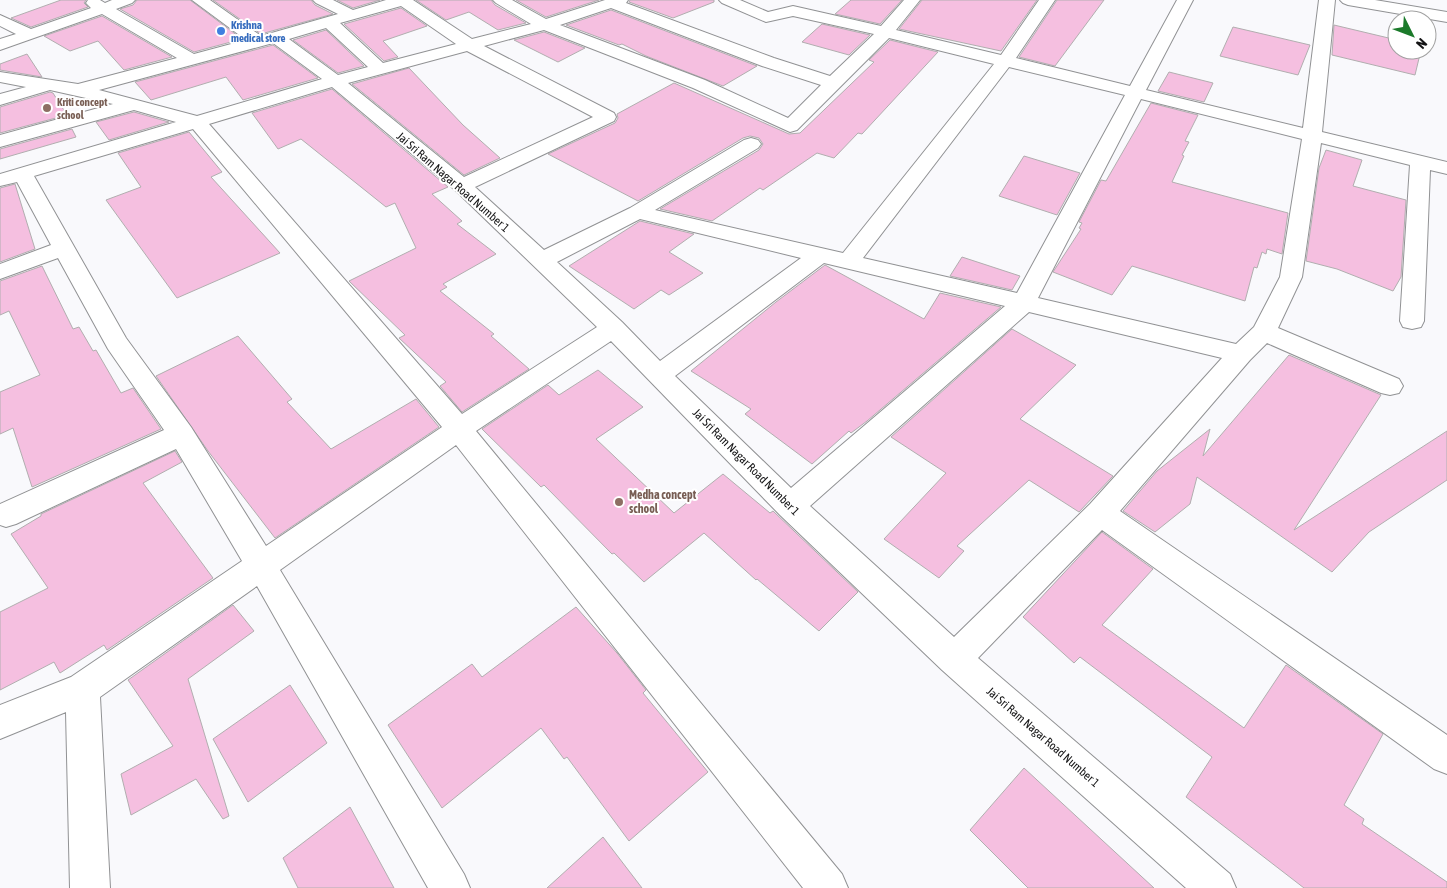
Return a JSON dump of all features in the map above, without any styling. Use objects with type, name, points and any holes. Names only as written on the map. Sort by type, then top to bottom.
[{"type":"street","points":[[87,0],[192,60]]},
{"type":"street","points":[[0,45],[127,0]]},
{"type":"street","name":"Jai Sri Ram Nagar Road Number 1","points":[[200,0],[268,39],[335,81],[462,186],[613,328],[790,506],[954,659],[1200,882]]},
{"type":"street","points":[[321,0],[352,15]]},
{"type":"street","points":[[79,90],[403,0],[468,45],[607,117],[462,186]]},
{"type":"street","points":[[501,0],[545,25],[699,84],[790,126],[884,32],[912,0]]},
{"type":"street","points":[[727,0],[766,17],[795,6],[884,32],[1447,168]]},
{"type":"street","points":[[848,262],[1006,60],[1047,0]]},
{"type":"street","points":[[790,506],[1024,303],[1186,0]]},
{"type":"street","points":[[954,659],[1100,513],[1241,354],[1264,332],[1291,277],[1312,136],[1327,0]]},
{"type":"street","points":[[1348,0],[1447,17]]},
{"type":"street","points":[[450,888],[261,565],[181,434],[117,343],[63,248],[11,176],[335,81],[545,25],[616,1],[768,62],[833,83]]},
{"type":"street","points":[[0,20],[30,34]]},
{"type":"street","points":[[329,22],[380,69]]},
{"type":"street","points":[[0,77],[79,90],[198,122],[459,429],[828,888]]},
{"type":"street","points":[[0,100],[47,86]]},
{"type":"street","points":[[0,141],[135,104]]},
{"type":"street","points":[[541,261],[637,212],[752,144]]},
{"type":"street","points":[[1412,321],[1420,162]]},
{"type":"street","points":[[637,212],[1241,354]]},
{"type":"street","points":[[0,272],[63,248]]},
{"type":"street","points":[[658,375],[820,255]]},
{"type":"street","points":[[0,722],[83,689],[459,429],[613,328]]},
{"type":"street","points":[[1264,332],[1390,386]]},
{"type":"street","points":[[6,515],[181,434]]},
{"type":"street","points":[[1100,513],[1447,756]]},
{"type":"street","points":[[83,689],[90,888]]},
{"type":"building","points":[[61,0],[86,0],[84,3],[88,7],[31,27],[11,18]]},
{"type":"building","points":[[137,0],[190,0],[242,39],[194,52],[120,9],[133,5]]},
{"type":"building","points":[[213,0],[311,0],[315,5],[333,14],[261,34]]},
{"type":"building","points":[[337,0],[380,0],[353,8]]},
{"type":"building","points":[[416,0],[491,0],[495,5],[526,23],[498,30],[469,12],[446,20]]},
{"type":"building","points":[[516,0],[599,0],[546,17]]},
{"type":"building","points":[[630,0],[714,0],[714,2],[673,18],[629,2]]},
{"type":"building","points":[[851,0],[902,0],[880,24],[835,14]]},
{"type":"building","points":[[922,0],[1037,0],[1001,51],[899,29]]},
{"type":"building","points":[[1057,0],[1104,0],[1055,66],[1019,57]]},
{"type":"building","points":[[401,8],[427,26],[383,41],[398,57],[384,61],[344,24]]},
{"type":"building","points":[[611,10],[757,66],[723,86],[646,56],[622,44],[619,45],[566,25]]},
{"type":"building","points":[[102,16],[172,57],[124,70],[98,41],[70,51],[44,36]]},
{"type":"building","points":[[822,24],[870,35],[849,55],[802,42]]},
{"type":"building","points":[[1334,25],[1387,38],[1387,60],[1419,60],[1415,75],[1332,55]]},
{"type":"building","points":[[1233,27],[1310,45],[1298,75],[1220,56]]},
{"type":"building","points":[[326,30],[364,66],[338,73],[293,40]]},
{"type":"building","points":[[544,32],[585,48],[558,62],[514,40]]},
{"type":"building","points":[[890,40],[938,52],[862,134],[858,133],[834,158],[817,153],[763,190],[760,188],[712,221],[660,209],[759,150],[763,144],[759,138],[750,136],[743,138],[638,201],[548,154],[615,123],[618,118],[617,114],[674,83],[789,134],[800,133],[874,62],[869,60]]},
{"type":"building","points":[[273,45],[318,78],[243,100],[226,77],[151,100],[135,82]]},
{"type":"building","points":[[27,54],[42,77],[0,70],[0,64]]},
{"type":"building","points":[[409,68],[463,125],[500,158],[464,175],[352,84]]},
{"type":"building","points":[[1169,72],[1213,83],[1204,102],[1158,91]]},
{"type":"building","points":[[332,89],[448,187],[432,194],[462,221],[457,224],[496,254],[443,284],[447,287],[440,291],[494,334],[491,336],[529,369],[462,412],[440,386],[446,382],[399,338],[405,335],[349,281],[416,248],[395,203],[386,207],[301,139],[278,149],[252,113]]},
{"type":"building","points":[[50,92],[53,93],[67,115],[0,133],[0,107]]},
{"type":"building","points":[[1151,103],[1198,115],[1185,141],[1189,142],[1172,182],[1288,213],[1282,254],[1267,249],[1266,254],[1262,252],[1257,268],[1254,267],[1245,301],[1132,266],[1112,295],[1053,272],[1081,229],[1079,228],[1082,223],[1079,222],[1101,180],[1106,181]]},
{"type":"building","points":[[134,112],[169,122],[109,140],[96,122]]},
{"type":"building","points":[[72,129],[76,137],[0,159],[0,149]]},
{"type":"building","points":[[189,132],[222,172],[211,177],[280,253],[177,298],[106,200],[141,187],[118,153]]},
{"type":"building","points":[[1326,150],[1362,160],[1353,186],[1406,200],[1401,277],[1393,291],[1337,269],[1306,261],[1319,168]]},
{"type":"building","points":[[1024,156],[1080,173],[1057,215],[999,196]]},
{"type":"building","points":[[15,184],[35,249],[0,262],[0,188]]},
{"type":"building","points":[[640,221],[694,234],[669,252],[703,273],[669,295],[661,290],[634,309],[569,266]]},
{"type":"building","points":[[962,257],[1020,276],[1012,290],[950,276]]},
{"type":"building","points":[[825,265],[924,319],[940,293],[1001,307],[867,421],[851,433],[849,431],[812,464],[745,414],[751,409],[691,371]]},
{"type":"building","points":[[42,266],[73,329],[79,327],[93,351],[96,350],[121,393],[133,388],[161,429],[32,487],[13,428],[0,434],[0,392],[40,375],[9,311],[0,315],[0,281]]},
{"type":"building","points":[[1012,329],[1076,365],[1020,419],[1113,476],[1079,512],[1029,480],[957,546],[964,551],[939,578],[884,539],[946,473],[891,437]]},
{"type":"building","points":[[238,336],[292,399],[287,402],[331,449],[416,399],[439,427],[275,538],[208,451],[156,376]]},
{"type":"building","points":[[1289,355],[1381,395],[1294,530],[1447,431],[1447,480],[1369,532],[1332,572],[1197,477],[1190,504],[1155,532],[1123,511],[1157,471],[1210,429],[1203,456]]},
{"type":"building","points":[[598,370],[643,407],[596,439],[674,513],[723,474],[770,513],[773,511],[858,592],[819,631],[756,580],[704,533],[644,582],[614,553],[612,554],[544,485],[541,487],[482,429],[548,385],[559,395]]},
{"type":"building","points":[[175,451],[182,462],[143,483],[213,578],[107,650],[104,645],[60,673],[54,662],[0,690],[0,612],[48,588],[11,534],[41,516],[41,514]]},
{"type":"building","points":[[1102,532],[1153,569],[1102,625],[1244,728],[1286,665],[1383,734],[1344,805],[1364,819],[1362,824],[1447,882],[1447,888],[1304,888],[1186,797],[1212,757],[1080,657],[1074,663],[1023,617]]},
{"type":"building","points":[[233,605],[254,631],[188,679],[229,816],[223,819],[196,779],[131,815],[121,774],[173,746],[128,680]]},
{"type":"building","points":[[576,607],[617,653],[646,690],[643,693],[708,772],[629,841],[567,757],[564,759],[541,728],[442,808],[388,725],[472,664],[482,677]]},
{"type":"building","points":[[290,685],[327,743],[248,802],[213,739]]},
{"type":"building","points":[[1024,768],[1154,888],[1028,888],[970,830]]},
{"type":"building","points":[[350,807],[394,888],[298,888],[283,858]]},
{"type":"building","points":[[603,837],[642,888],[547,888]]},
{"type":"place","name":"Krishna medical store","points":[[221,31]]},
{"type":"place","name":"Kriti concept school","points":[[47,108]]},
{"type":"place","name":"Medha concept school","points":[[619,502]]}]
